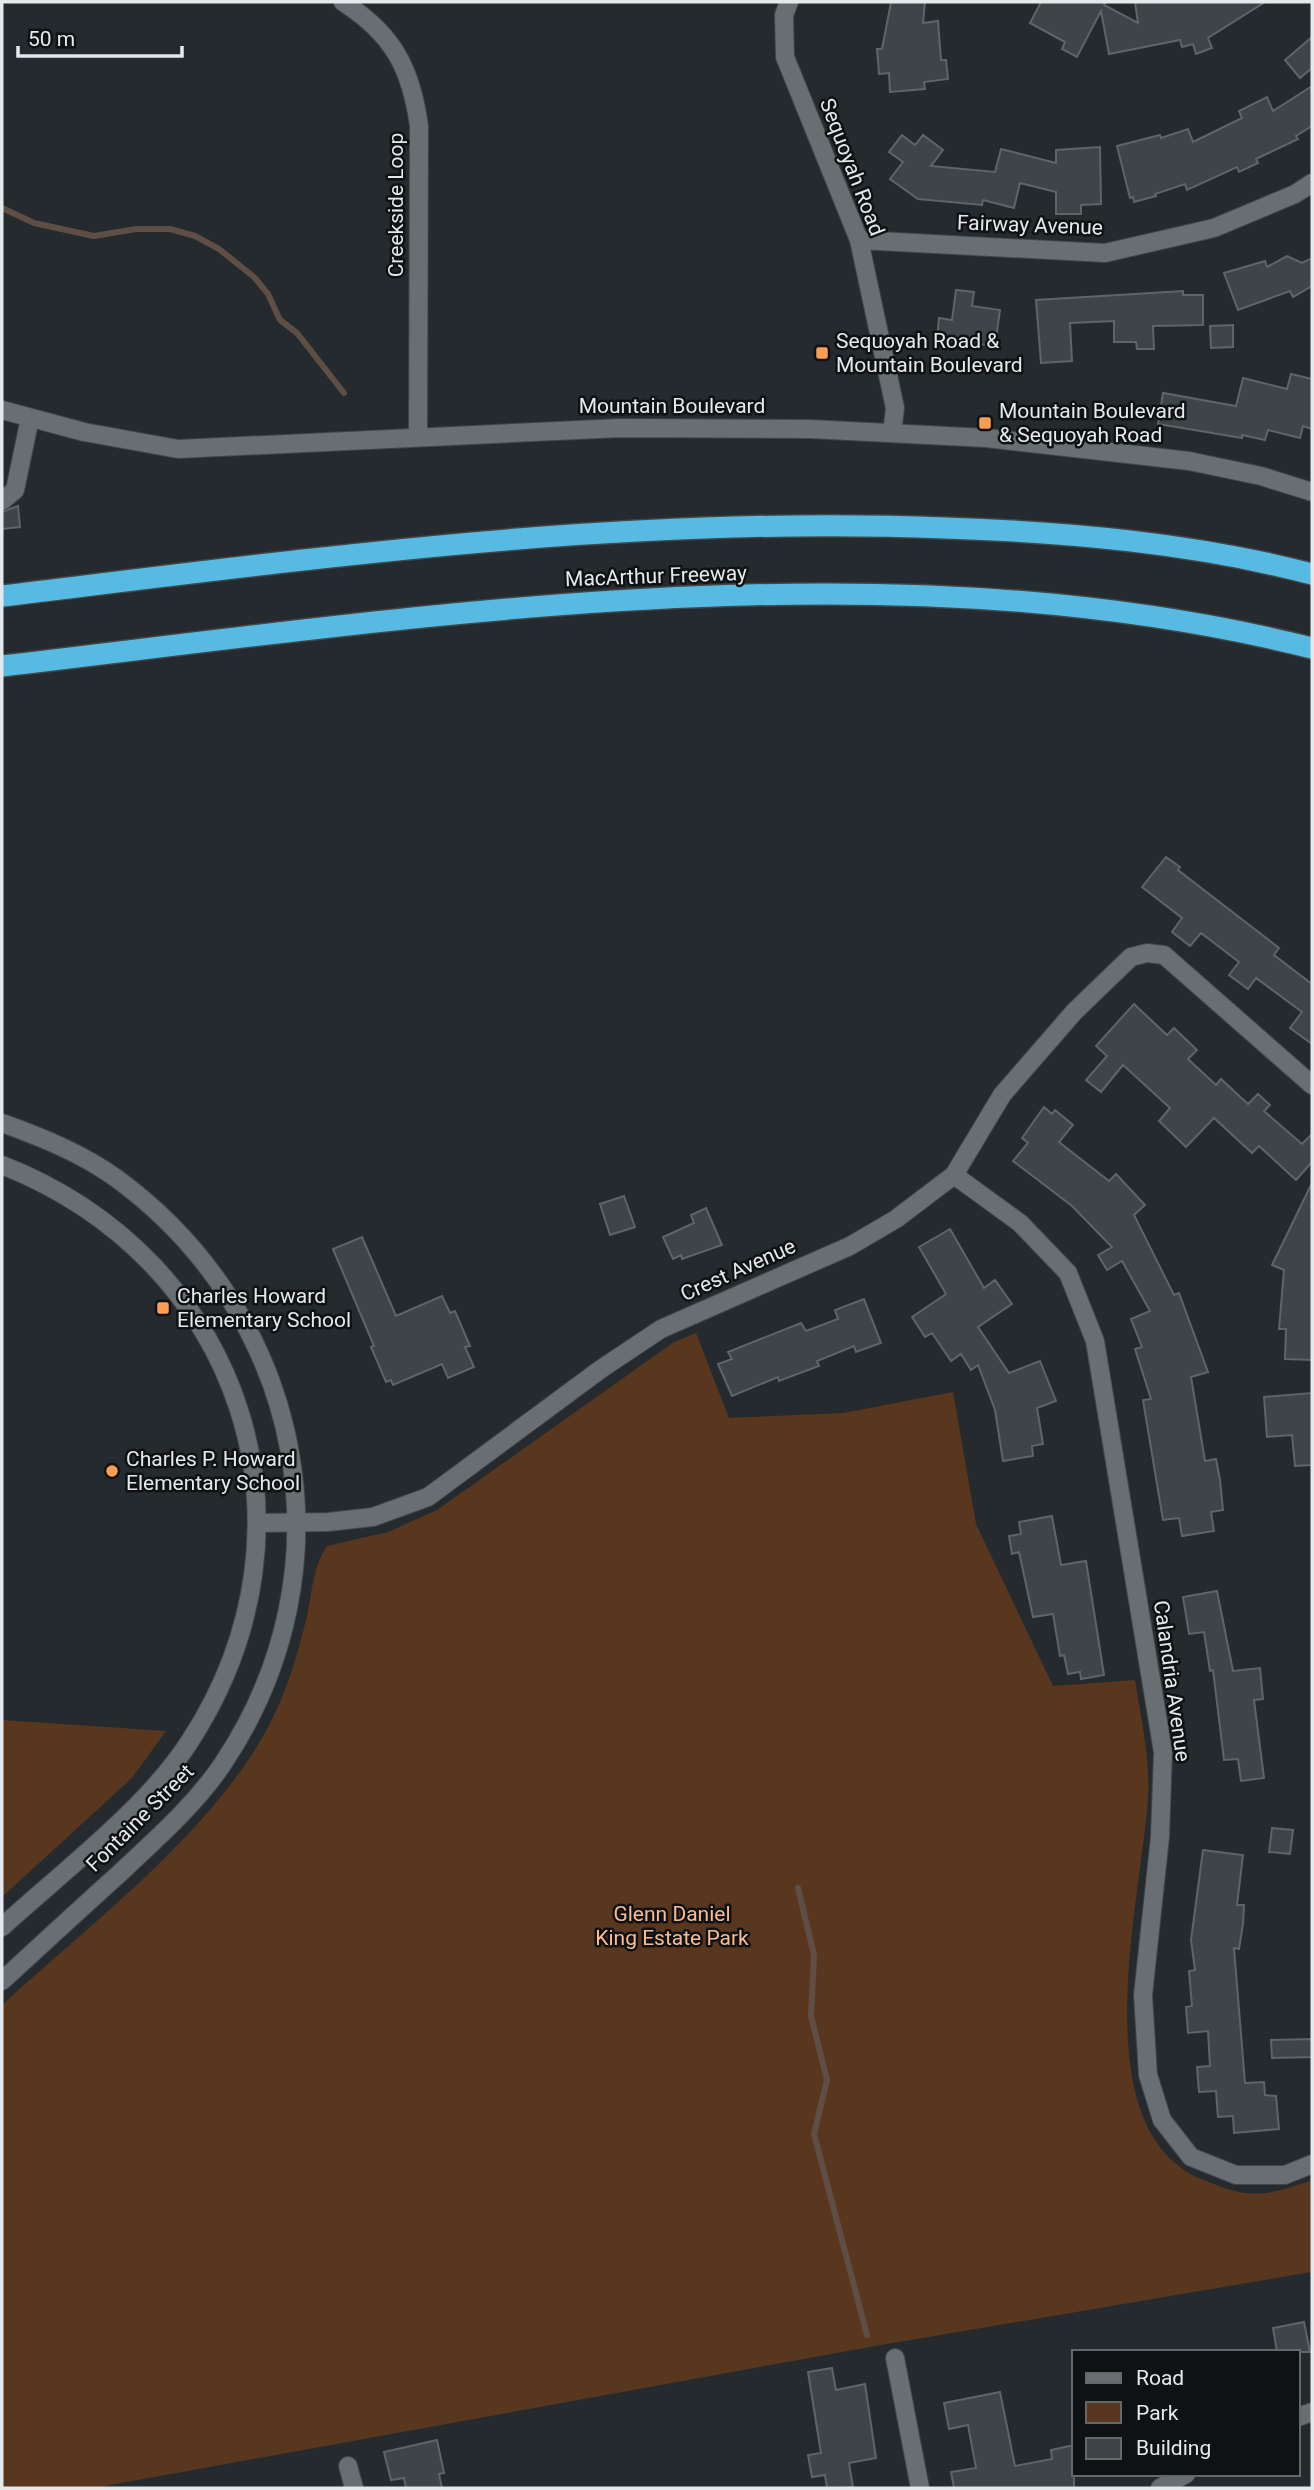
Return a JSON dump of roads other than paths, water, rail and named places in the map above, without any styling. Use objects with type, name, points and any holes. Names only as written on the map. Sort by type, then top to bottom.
[{"type":"highway","points":[[2,596],[476,540],[684,526],[797,524],[1002,530],[1097,538],[1196,551],[1312,574]]},
{"type":"highway","name":"MacArthur Freeway","points":[[2,666],[545,605],[781,596],[903,597],[1087,609],[1182,621],[1312,648]]},
{"type":"street","name":"Creekside Loop","points":[[343,2],[377,29],[399,52],[416,104],[419,126],[418,436]]},
{"type":"street","name":"Sequoyah Road","points":[[789,2],[784,15],[785,57],[859,240],[895,408],[892,433]]},
{"type":"street","name":"Fairway Avenue","points":[[859,240],[1105,253],[1214,228],[1294,194],[1312,183]]},
{"type":"street","name":"Mountain Boulevard","points":[[2,410],[85,432],[178,449],[418,436],[684,427],[892,433],[1108,449],[1201,464],[1312,492]]},
{"type":"street","points":[[2,501],[15,490],[30,418]]},
{"type":"street","name":"Crest Avenue","points":[[258,1523],[373,1517],[428,1497],[661,1329],[850,1246],[927,1198],[954,1175],[1002,1095],[1073,1012],[1131,957],[1147,953],[1164,955],[1312,1085]]},
{"type":"street","name":"Fontaine Street","points":[[2,1123],[74,1153],[114,1177],[164,1219],[221,1285],[246,1324],[270,1376],[285,1422],[295,1478],[298,1522],[293,1585],[281,1639],[244,1728],[221,1766],[193,1803],[158,1838],[2,1981]]},
{"type":"street","name":"Fontaine Street","points":[[2,1165],[53,1188],[123,1238],[155,1267],[188,1306],[210,1342],[233,1390],[254,1472],[258,1523],[253,1581],[243,1630],[209,1709],[189,1743],[163,1777],[131,1809],[2,1927]]},
{"type":"street","name":"Calandria Avenue","points":[[954,1175],[1020,1223],[1068,1273],[1095,1341],[1163,1752],[1160,1837],[1143,1995],[1147,2075],[1162,2120],[1191,2157],[1236,2175],[1285,2175],[1312,2164]]},
{"type":"street","points":[[895,2358],[920,2488]]},
{"type":"street","points":[[348,2466],[354,2488]]},
{"type":"street","points":[[1160,2488],[1182,2476]]},
{"type":"waterway","points":[[2,208],[34,223],[94,236],[136,229],[170,229],[195,236],[219,249],[254,277],[268,294],[280,320],[297,333],[344,393]]},
{"type":"waterway","points":[[798,1888],[814,1955],[811,2016],[827,2080],[814,2134],[867,2335]]},
{"type":"place","name":"Sequoyah Road & Mountain Boulevard","points":[[822,353]]},
{"type":"place","name":"Mountain Boulevard & Sequoyah Road","points":[[985,423]]},
{"type":"place","name":"Charles Howard Elementary School","points":[[163,1308]]},
{"type":"place","name":"Charles P. Howard Elementary School","points":[[112,1471]]},
{"type":"park label","name":"Glenn Daniel King Estate Park","points":[[672,1926]]}]
